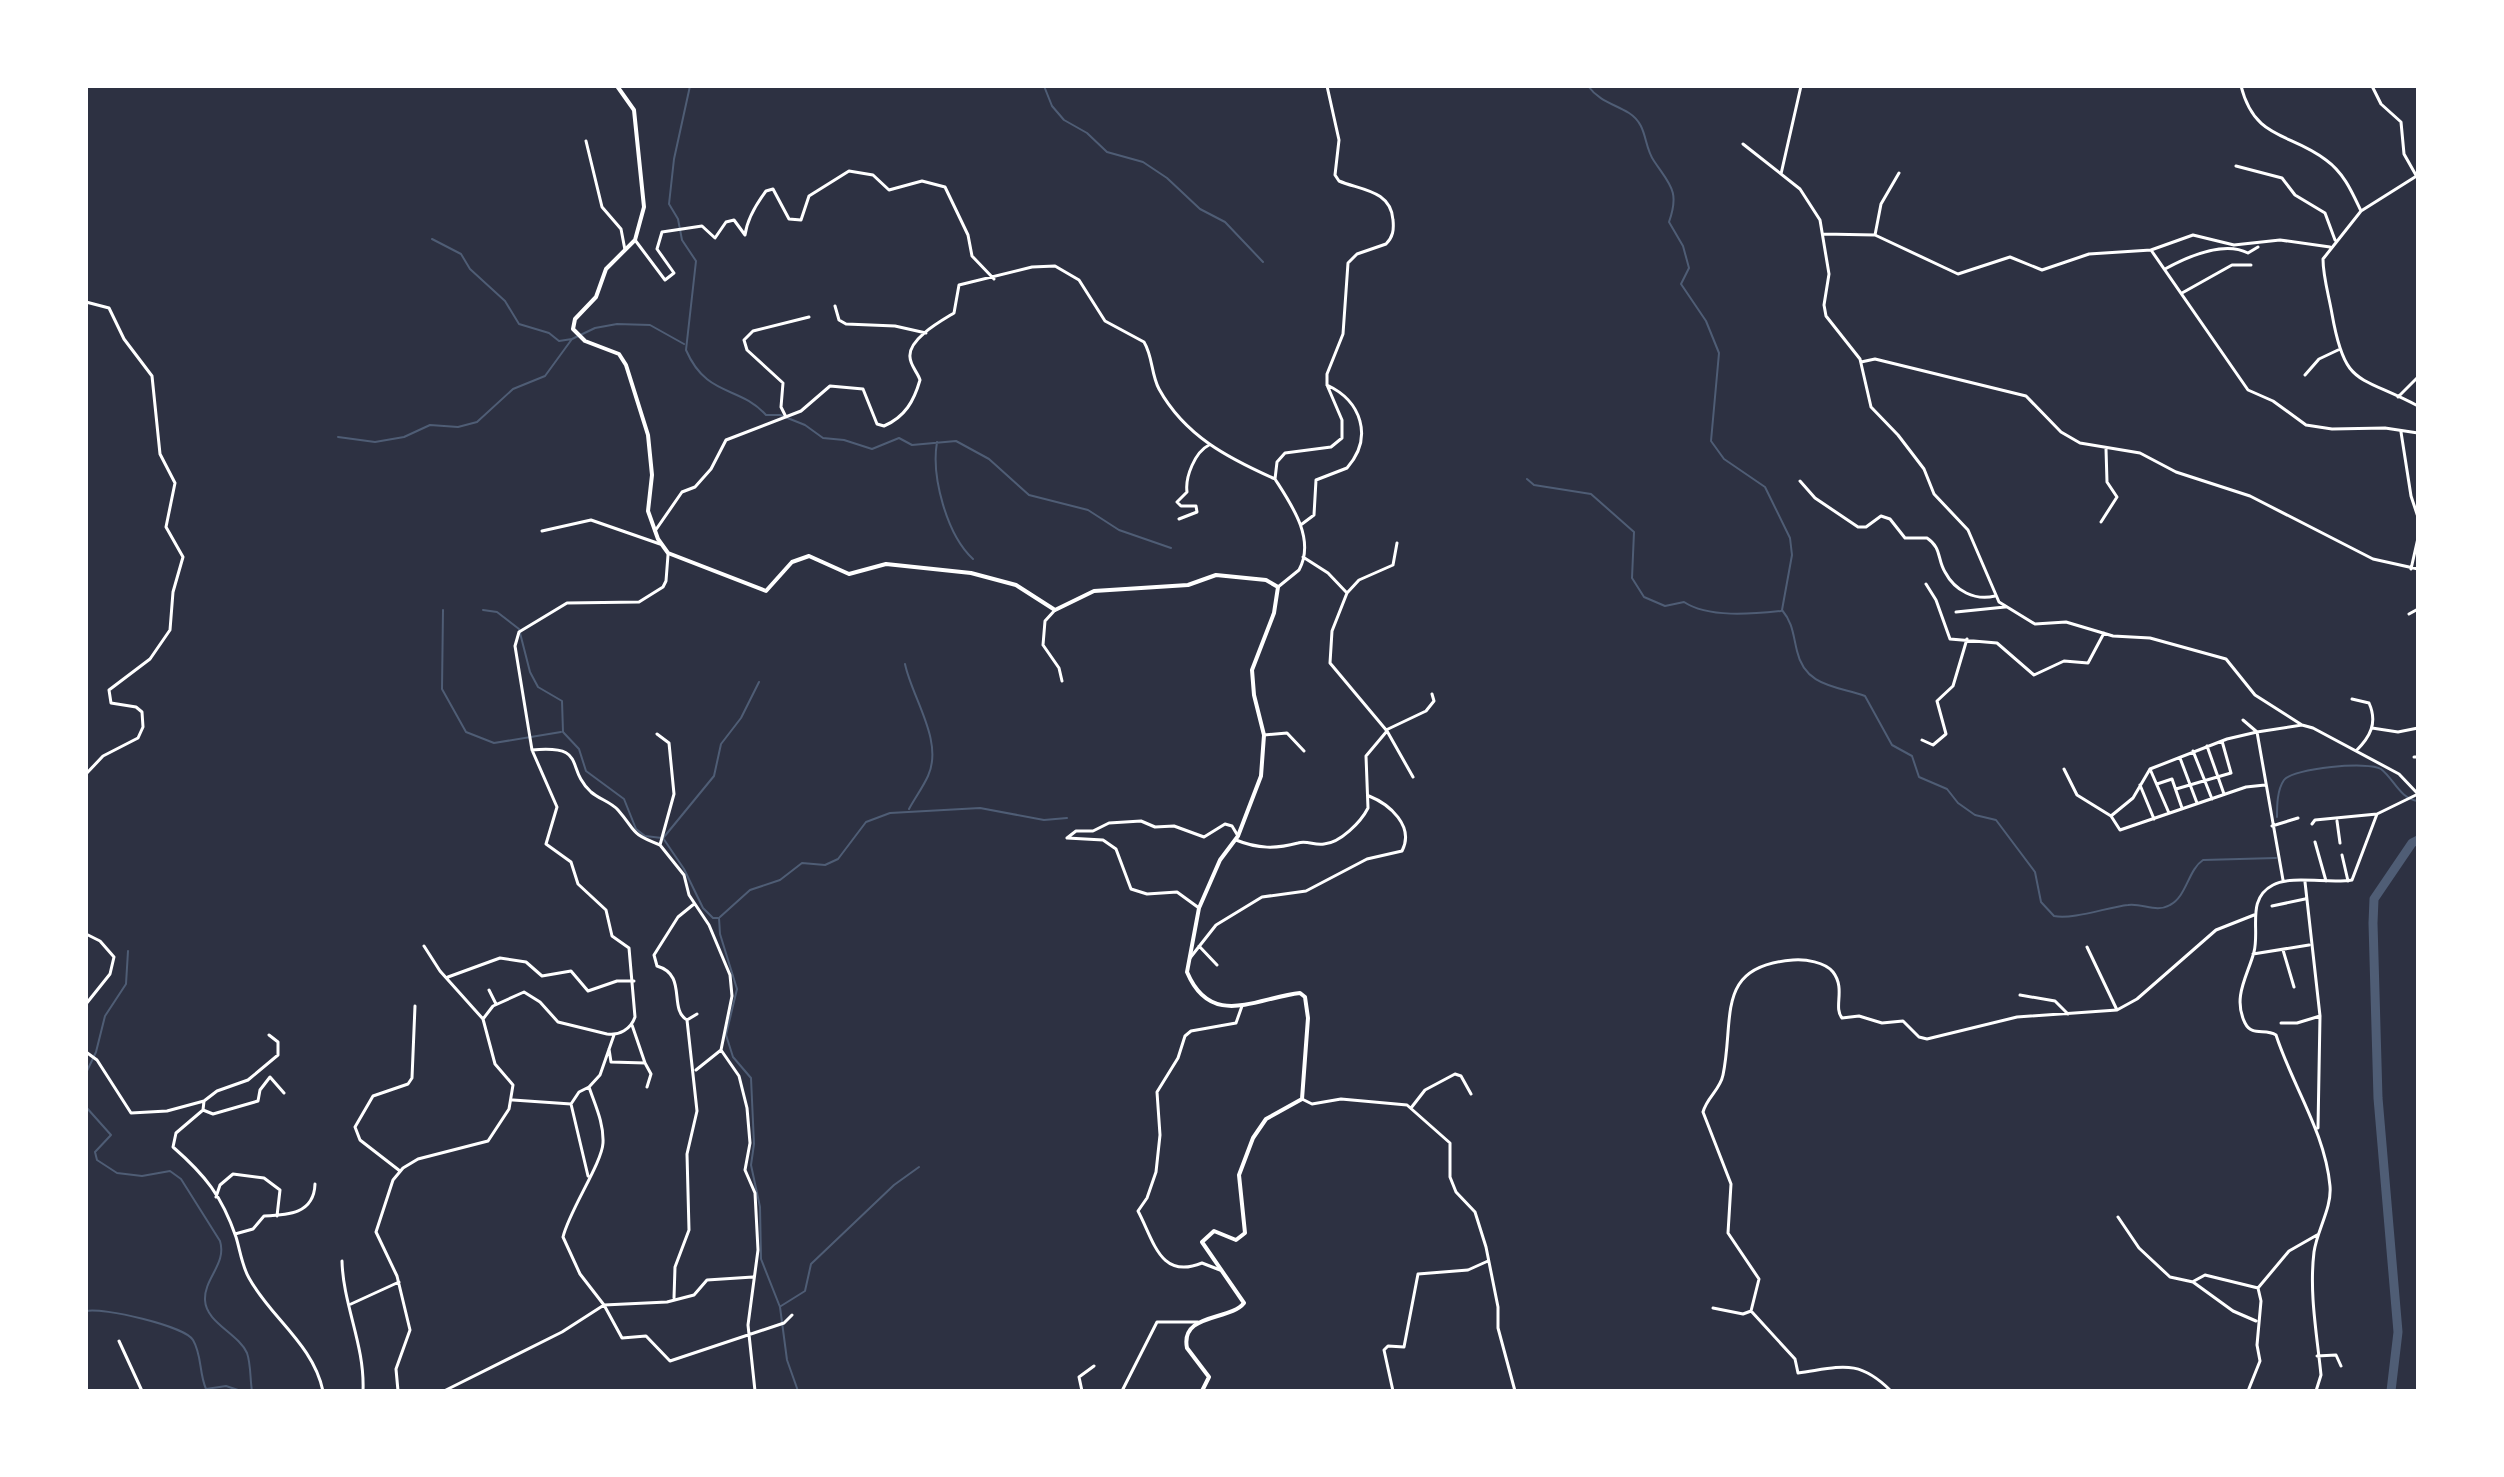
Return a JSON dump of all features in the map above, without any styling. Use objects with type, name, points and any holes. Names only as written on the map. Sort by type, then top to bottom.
[{"type":"street","points":[[617,86],[634,110],[644,207],[635,240],[606,269],[596,297],[575,319],[573,332],[583,340],[619,354],[626,365],[648,435],[652,475],[647,501],[660,544],[668,553],[766,591],[792,562],[809,556],[849,574],[886,564],[953,570],[1009,582],[1055,610]]},
{"type":"street","points":[[1275,479],[1277,462],[1285,453],[1331,447],[1342,438],[1342,420],[1327,385],[1327,374],[1343,334],[1348,263],[1357,254],[1386,244],[1393,229],[1387,203],[1373,192],[1339,181],[1335,175],[1339,140],[1327,86]]},
{"type":"street","points":[[1781,174],[1801,86]]},
{"type":"street","points":[[2241,86],[2247,104],[2263,127],[2329,162],[2349,186],[2361,211]]},
{"type":"street","points":[[2372,86],[2381,104],[2401,122],[2404,154],[2417,176],[2361,211],[2335,240],[2322,264],[2338,350],[2347,368],[2418,406]]},
{"type":"street","points":[[586,141],[602,207],[619,224],[625,250]]},
{"type":"street","points":[[1743,144],[1800,189],[1820,220],[1829,274],[1824,310],[1861,362],[1871,407],[1924,469],[1934,494],[1968,530],[1995,596],[2005,607],[2035,624],[2066,622],[2104,633],[2150,638],[2226,659],[2255,695],[2302,725],[2322,731],[2399,774],[2418,794],[2377,814],[2337,821],[2315,820],[2312,824]]},
{"type":"street","points":[[2236,166],[2282,178],[2295,195],[2325,213],[2335,240]]},
{"type":"street","points":[[635,240],[665,280],[674,273],[657,249],[662,232],[702,226],[715,238],[726,222],[734,220],[744,235],[747,220],[759,207],[762,196],[773,189],[789,219],[801,220],[809,196],[849,171],[873,175],[889,190],[922,181],[945,187],[968,235],[972,256],[994,279]]},
{"type":"street","points":[[1875,235],[1881,204],[1899,173]]},
{"type":"street","points":[[1823,234],[1875,235],[1958,274],[2010,257],[2042,270],[2089,254],[2151,250],[2193,235],[2223,244],[2260,245],[2280,240],[2330,247]]},
{"type":"street","points":[[2165,269],[2201,251],[2240,249],[2248,253],[2260,245]]},
{"type":"street","points":[[2151,250],[2248,390],[2273,401],[2306,425],[2385,428],[2418,433]]},
{"type":"street","points":[[655,531],[682,492],[695,487],[711,469],[726,440],[801,411],[830,386],[867,391],[877,424],[884,426],[892,423],[915,400],[920,380],[909,352],[926,333],[954,313],[959,285],[1045,265],[1073,275],[1105,321],[1144,342],[1163,394],[1194,434],[1247,468],[1275,479],[1296,511],[1301,525],[1303,557],[1299,570],[1278,587],[1274,613],[1252,670],[1254,695],[1264,735],[1261,776],[1237,838],[1220,860],[1199,908],[1187,962],[1192,983],[1208,1000],[1220,1005],[1242,1006],[1292,994],[1305,997],[1308,1018],[1302,1099]]},
{"type":"street","points":[[2182,293],[2232,265],[2251,265]]},
{"type":"street","points":[[86,302],[109,308],[124,339],[150,369],[160,454],[175,483],[166,527],[183,557],[173,592],[170,630],[150,659],[109,690],[111,703],[142,712],[143,727],[138,738],[103,756],[86,774]]},
{"type":"street","points":[[835,306],[839,320],[846,324],[895,326],[926,333]]},
{"type":"street","points":[[785,415],[781,407],[783,383],[747,350],[744,340],[753,331],[809,317]]},
{"type":"street","points":[[2305,375],[2319,359],[2338,350]]},
{"type":"street","points":[[1861,362],[1875,359],[2026,396],[2071,439],[2106,449],[2140,453],[2176,472],[2236,490],[2356,552],[2418,569]]},
{"type":"street","points":[[2398,397],[2418,377]]},
{"type":"street","points":[[1301,525],[1314,515],[1316,480],[1347,468],[1363,438],[1361,424],[1345,394],[1327,385]]},
{"type":"street","points":[[2401,432],[2411,496],[2418,517]]},
{"type":"street","points":[[1179,519],[1197,512],[1196,506],[1181,506],[1177,502],[1187,492],[1187,481],[1198,452],[1209,445]]},
{"type":"street","points":[[2101,522],[2117,497],[2107,482],[2106,449]]},
{"type":"street","points":[[1800,481],[1815,498],[1858,527],[1864,528],[1881,516],[1890,519],[1905,538],[1927,538],[1940,552],[1946,573],[1963,590],[1977,598],[1995,596]]},
{"type":"street","points":[[542,531],[591,520],[660,544]]},
{"type":"street","points":[[2411,569],[2418,538]]},
{"type":"street","points":[[1397,543],[1393,565],[1359,580],[1347,593],[1332,631],[1330,663],[1386,731],[1413,777]]},
{"type":"street","points":[[647,1087],[651,1074],[632,1025],[634,981],[631,952],[612,936],[606,910],[578,884],[571,862],[546,844],[557,807],[532,750],[515,646],[519,632],[567,603],[639,602],[646,598],[666,581],[668,553]]},
{"type":"street","points":[[1303,557],[1328,573],[1347,593]]},
{"type":"street","points":[[1062,681],[1059,668],[1043,645],[1045,621],[1055,610],[1081,595],[1094,591],[1188,585],[1216,575],[1266,580],[1278,587]]},
{"type":"street","points":[[1926,584],[1936,600],[1950,639],[1967,638],[1997,643],[2037,675],[2064,661],[2088,663],[2104,633]]},
{"type":"street","points":[[1956,612],[2005,607]]},
{"type":"street","points":[[2409,614],[2418,609]]},
{"type":"street","points":[[1922,740],[1933,745],[1946,734],[1937,703],[1953,686],[1967,638]]},
{"type":"street","points":[[1199,908],[1177,892],[1147,894],[1131,889],[1118,852],[1106,841],[1067,838],[1076,831],[1093,831],[1109,823],[1141,821],[1155,827],[1174,826],[1201,837],[1225,824],[1232,826],[1237,838],[1252,847],[1283,849],[1301,842],[1328,844],[1346,833],[1366,814],[1369,796],[1366,756],[1386,731],[1426,711],[1434,701],[1432,694]]},
{"type":"street","points":[[2352,699],[2369,703],[2372,728],[2356,751]]},
{"type":"street","points":[[2243,720],[2257,732],[2283,881]]},
{"type":"street","points":[[2111,816],[2131,800],[2150,769],[2222,741],[2302,725]]},
{"type":"street","points":[[2372,728],[2398,732],[2418,728]]},
{"type":"street","points":[[1264,735],[1287,733],[1304,751]]},
{"type":"street","points":[[657,734],[669,743],[675,781],[660,840]]},
{"type":"street","points":[[2176,789],[2191,787],[2232,770],[2222,741]]},
{"type":"street","points":[[2207,746],[2224,794]]},
{"type":"street","points":[[532,750],[558,748],[568,753],[590,791],[617,809],[632,833],[660,840],[684,875],[694,904],[709,925],[732,983],[721,1050],[695,1071]]},
{"type":"street","points":[[2193,751],[2212,799]]},
{"type":"street","points":[[2179,756],[2197,803]]},
{"type":"street","points":[[2064,769],[2079,798],[2111,816],[2120,830],[2224,794],[2262,783],[2267,786]]},
{"type":"street","points":[[2150,769],[2169,813]]},
{"type":"street","points":[[2157,784],[2170,778],[2182,808]]},
{"type":"street","points":[[2140,785],[2154,819]]},
{"type":"street","points":[[1187,962],[1216,925],[1262,897],[1280,892],[1304,892],[1367,859],[1402,851],[1405,844],[1397,812],[1389,804],[1369,796]]},
{"type":"street","points":[[2318,1128],[2302,1103],[2276,1035],[2254,1032],[2244,1021],[2241,984],[2253,954],[2254,915],[2262,894],[2283,881],[2348,881],[2356,876],[2368,830],[2377,814]]},
{"type":"street","points":[[2272,826],[2298,818]]},
{"type":"street","points":[[2337,821],[2340,843]]},
{"type":"street","points":[[2315,842],[2326,882]]},
{"type":"street","points":[[2342,855],[2348,881]]},
{"type":"street","points":[[2305,882],[2320,1016],[2318,1128],[2330,1191],[2317,1235],[2313,1268],[2317,1356],[2321,1375],[2316,1391]]},
{"type":"street","points":[[2272,906],[2305,899]]},
{"type":"street","points":[[674,1298],[675,1267],[689,1230],[687,1154],[697,1111],[695,1071],[689,1057],[687,1020],[679,1009],[674,978],[667,969],[657,966],[654,955],[678,917],[694,904]]},
{"type":"street","points":[[1751,1311],[1759,1279],[1731,1241],[1731,1184],[1703,1112],[1719,1089],[1736,988],[1750,970],[1759,965],[1799,959],[1823,965],[1832,970],[1840,984],[1838,1013],[1842,1018],[1859,1016],[1882,1023],[1903,1021],[1919,1037],[1927,1039],[1990,1022],[2117,1010],[2137,999],[2216,930],[2254,915]]},
{"type":"street","points":[[86,934],[100,941],[114,957],[110,974],[86,1004]]},
{"type":"street","points":[[2253,954],[2310,945]]},
{"type":"street","points":[[398,1391],[397,1363],[410,1334],[399,1282],[376,1232],[400,1171],[418,1159],[488,1141],[513,1100],[513,1085],[495,1064],[485,1038],[483,1019],[424,946]]},
{"type":"street","points":[[1199,946],[1217,965]]},
{"type":"street","points":[[2087,947],[2117,1010]]},
{"type":"street","points":[[2283,950],[2294,987]]},
{"type":"street","points":[[448,977],[500,958],[526,962],[542,976],[571,971],[588,991],[617,981],[634,981]]},
{"type":"street","points":[[489,990],[496,1004]]},
{"type":"street","points":[[483,1019],[496,1004],[524,992],[540,1002],[558,1022],[614,1035]]},
{"type":"street","points":[[2020,995],[2055,1001],[2068,1014]]},
{"type":"street","points":[[400,1171],[360,1140],[355,1127],[373,1096],[411,1081],[415,1006]]},
{"type":"street","points":[[1222,1271],[1202,1263],[1181,1270],[1173,1267],[1153,1244],[1138,1211],[1147,1198],[1156,1172],[1160,1135],[1157,1092],[1178,1058],[1187,1033],[1236,1023],[1242,1006]]},
{"type":"street","points":[[687,1020],[697,1014]]},
{"type":"street","points":[[2281,1023],[2297,1023],[2320,1016]]},
{"type":"street","points":[[588,1176],[571,1104],[579,1092],[589,1087],[600,1075],[614,1035],[632,1025]]},
{"type":"street","points":[[86,1052],[97,1060],[131,1113],[167,1111],[204,1101],[217,1091],[248,1080],[278,1055],[278,1042],[269,1035]]},
{"type":"street","points":[[609,1046],[611,1062],[645,1063]]},
{"type":"street","points":[[721,1050],[739,1076],[747,1108],[750,1143],[745,1170],[755,1193],[758,1239],[748,1336],[755,1391]]},
{"type":"street","points":[[1411,1108],[1425,1090],[1455,1074],[1461,1076],[1471,1094]]},
{"type":"street","points":[[203,1110],[213,1114],[258,1101],[260,1090],[270,1077],[284,1093]]},
{"type":"street","points":[[589,1087],[600,1120],[603,1146],[563,1237],[580,1274],[604,1305],[622,1338],[646,1336],[670,1361],[784,1323],[792,1315]]},
{"type":"street","points":[[1302,1099],[1312,1104],[1341,1099],[1411,1108],[1450,1143],[1450,1177],[1456,1192],[1475,1212],[1498,1307],[1498,1328],[1515,1391]]},
{"type":"street","points":[[1122,1391],[1157,1322],[1198,1322],[1236,1311],[1244,1303],[1203,1248],[1204,1236],[1214,1231],[1236,1240],[1245,1233],[1239,1175],[1253,1138],[1266,1119],[1302,1099]]},
{"type":"street","points":[[513,1100],[571,1104]]},
{"type":"street","points":[[204,1101],[203,1110],[176,1133],[173,1147],[199,1167],[235,1234],[248,1277],[294,1333],[317,1371],[323,1391]]},
{"type":"street","points":[[216,1197],[220,1185],[233,1174],[264,1178],[280,1190],[277,1216]]},
{"type":"street","points":[[235,1234],[253,1229],[264,1216],[277,1216],[305,1208],[314,1196],[315,1184]]},
{"type":"street","points":[[2118,1217],[2139,1248],[2170,1277],[2193,1282],[2233,1311],[2256,1321]]},
{"type":"street","points":[[2258,1288],[2289,1251],[2317,1235]]},
{"type":"street","points":[[342,1261],[342,1291],[350,1305],[360,1338],[363,1391]]},
{"type":"street","points":[[1393,1391],[1384,1350],[1388,1346],[1404,1347],[1418,1274],[1468,1270],[1488,1261]]},
{"type":"street","points":[[2193,1282],[2205,1275],[2258,1288]]},
{"type":"street","points":[[444,1391],[562,1332],[604,1305],[667,1302],[694,1295],[699,1286],[711,1279],[755,1277]]},
{"type":"street","points":[[350,1305],[399,1282]]},
{"type":"street","points":[[2248,1391],[2260,1361],[2256,1321],[2261,1301],[2258,1288]]},
{"type":"street","points":[[1713,1308],[1743,1314],[1751,1311]]},
{"type":"street","points":[[1751,1311],[1795,1359],[1798,1373],[1857,1367],[1870,1371],[1891,1391]]},
{"type":"street","points":[[1198,1322],[1185,1341],[1209,1377],[1202,1391]]},
{"type":"street","points":[[119,1341],[142,1391]]},
{"type":"street","points":[[2317,1356],[2336,1355],[2341,1366]]},
{"type":"street","points":[[1082,1391],[1079,1377],[1094,1366]]},
{"type":"waterway","points":[[690,86],[674,159],[669,204],[678,219],[682,240],[696,261],[686,350],[704,376],[766,415],[780,415],[805,425],[823,438],[844,440],[872,449],[899,438],[912,445],[956,441],[989,459],[1029,495],[1088,510],[1119,530],[1171,548]]},
{"type":"waterway","points":[[1044,86],[1052,106],[1064,120],[1087,133],[1107,152],[1143,162],[1167,178],[1200,209],[1225,222],[1263,262]]},
{"type":"waterway","points":[[1588,86],[1602,99],[1635,118],[1651,155],[1672,189],[1674,203],[1669,222],[1683,246],[1689,268],[1681,284],[1706,321],[1719,353],[1711,441],[1724,459],[1765,487],[1790,538],[1792,555],[1782,610],[1791,624],[1797,651],[1807,672],[1824,683],[1865,696],[1892,745],[1912,756],[1919,777],[1947,789],[1958,803],[1975,815],[1996,820],[2035,872],[2041,902],[2054,916],[2080,915],[2128,905],[2165,907],[2176,901],[2203,860],[2276,858]]},
{"type":"waterway","points":[[432,239],[461,254],[470,269],[505,301],[519,324],[549,333],[559,341],[572,339]]},
{"type":"waterway","points":[[338,437],[375,442],[404,437],[430,425],[458,427],[477,422],[513,389],[545,376],[572,339],[595,328],[617,324],[650,325],[684,344]]},
{"type":"waterway","points":[[937,442],[936,472],[943,505],[956,536],[973,559]]},
{"type":"waterway","points":[[1527,479],[1534,485],[1591,494],[1634,532],[1632,578],[1644,597],[1665,606],[1684,602],[1718,613],[1781,611]]},
{"type":"waterway","points":[[443,610],[442,689],[466,732],[494,743],[561,732]]},
{"type":"waterway","points":[[483,610],[497,612],[519,629],[530,672],[538,687],[562,701],[563,732],[579,749],[586,771],[624,799],[636,829],[645,836],[662,838]]},
{"type":"waterway","points":[[905,664],[930,734],[932,749],[928,776],[909,809]]},
{"type":"waterway","points":[[664,837],[714,776],[721,744],[741,718],[759,682]]},
{"type":"waterway","points":[[2277,817],[2277,803],[2284,780],[2301,772],[2331,767],[2381,769],[2406,797],[2418,801]]},
{"type":"waterway","points":[[720,917],[750,890],[780,880],[802,863],[825,865],[838,859],[866,822],[890,813],[980,808],[1044,820],[1067,818]]},
{"type":"waterway","points":[[663,838],[684,869],[703,908],[713,918],[718,918]]},
{"type":"waterway","points":[[2391,1391],[2398,1332],[2378,1098],[2374,899],[2412,843],[2418,840]]},
{"type":"waterway","points":[[719,918],[720,934],[737,989],[726,1035],[733,1057],[751,1078],[754,1144],[751,1165],[760,1207],[761,1259],[780,1307],[787,1360],[798,1391]]},
{"type":"waterway","points":[[86,1073],[96,1052],[105,1016],[126,984],[128,951]]},
{"type":"waterway","points":[[86,1107],[111,1135],[95,1152],[97,1160],[117,1173],[142,1176],[170,1171],[181,1179],[220,1241],[220,1257],[205,1300],[216,1322],[247,1353],[252,1391]]},
{"type":"waterway","points":[[781,1306],[805,1291],[811,1264],[894,1185],[919,1167]]},
{"type":"waterway","points":[[86,1311],[142,1319],[187,1335],[196,1346],[206,1389],[226,1386],[241,1391]]}]
